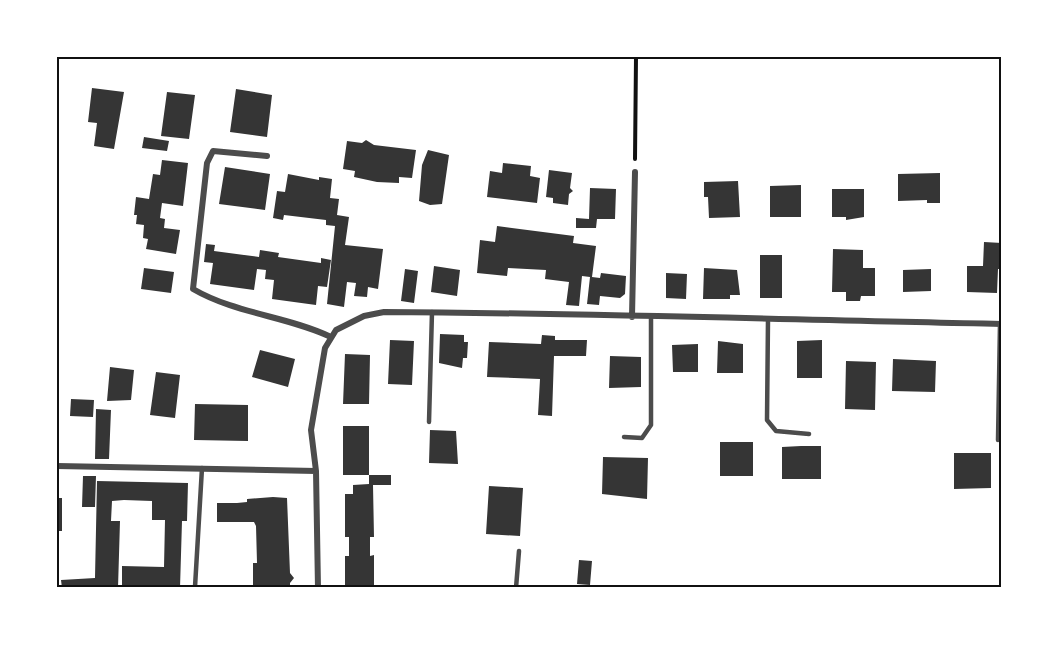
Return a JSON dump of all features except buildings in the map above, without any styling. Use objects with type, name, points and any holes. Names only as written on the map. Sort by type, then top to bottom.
[{"type":"street","points":[[267,156],[213,151],[207,163],[193,290],[215,302],[311,328],[331,337]]},
{"type":"street","points":[[632,317],[635,172]]},
{"type":"street","points":[[318,588],[316,471],[311,430],[325,348],[336,330],[364,316],[384,312],[540,313],[651,318],[1001,324]]},
{"type":"street","points":[[57,466],[316,471]]},
{"type":"lane","points":[[429,422],[432,312]]},
{"type":"lane","points":[[624,437],[642,438],[651,425],[651,318]]},
{"type":"lane","points":[[768,319],[767,420],[776,431],[809,434]]},
{"type":"lane","points":[[998,440],[1001,324]]},
{"type":"lane","points":[[195,587],[202,468]]},
{"type":"lane","points":[[516,588],[519,551]]},
{"type":"path","points":[[635,172],[636,57]]}]
